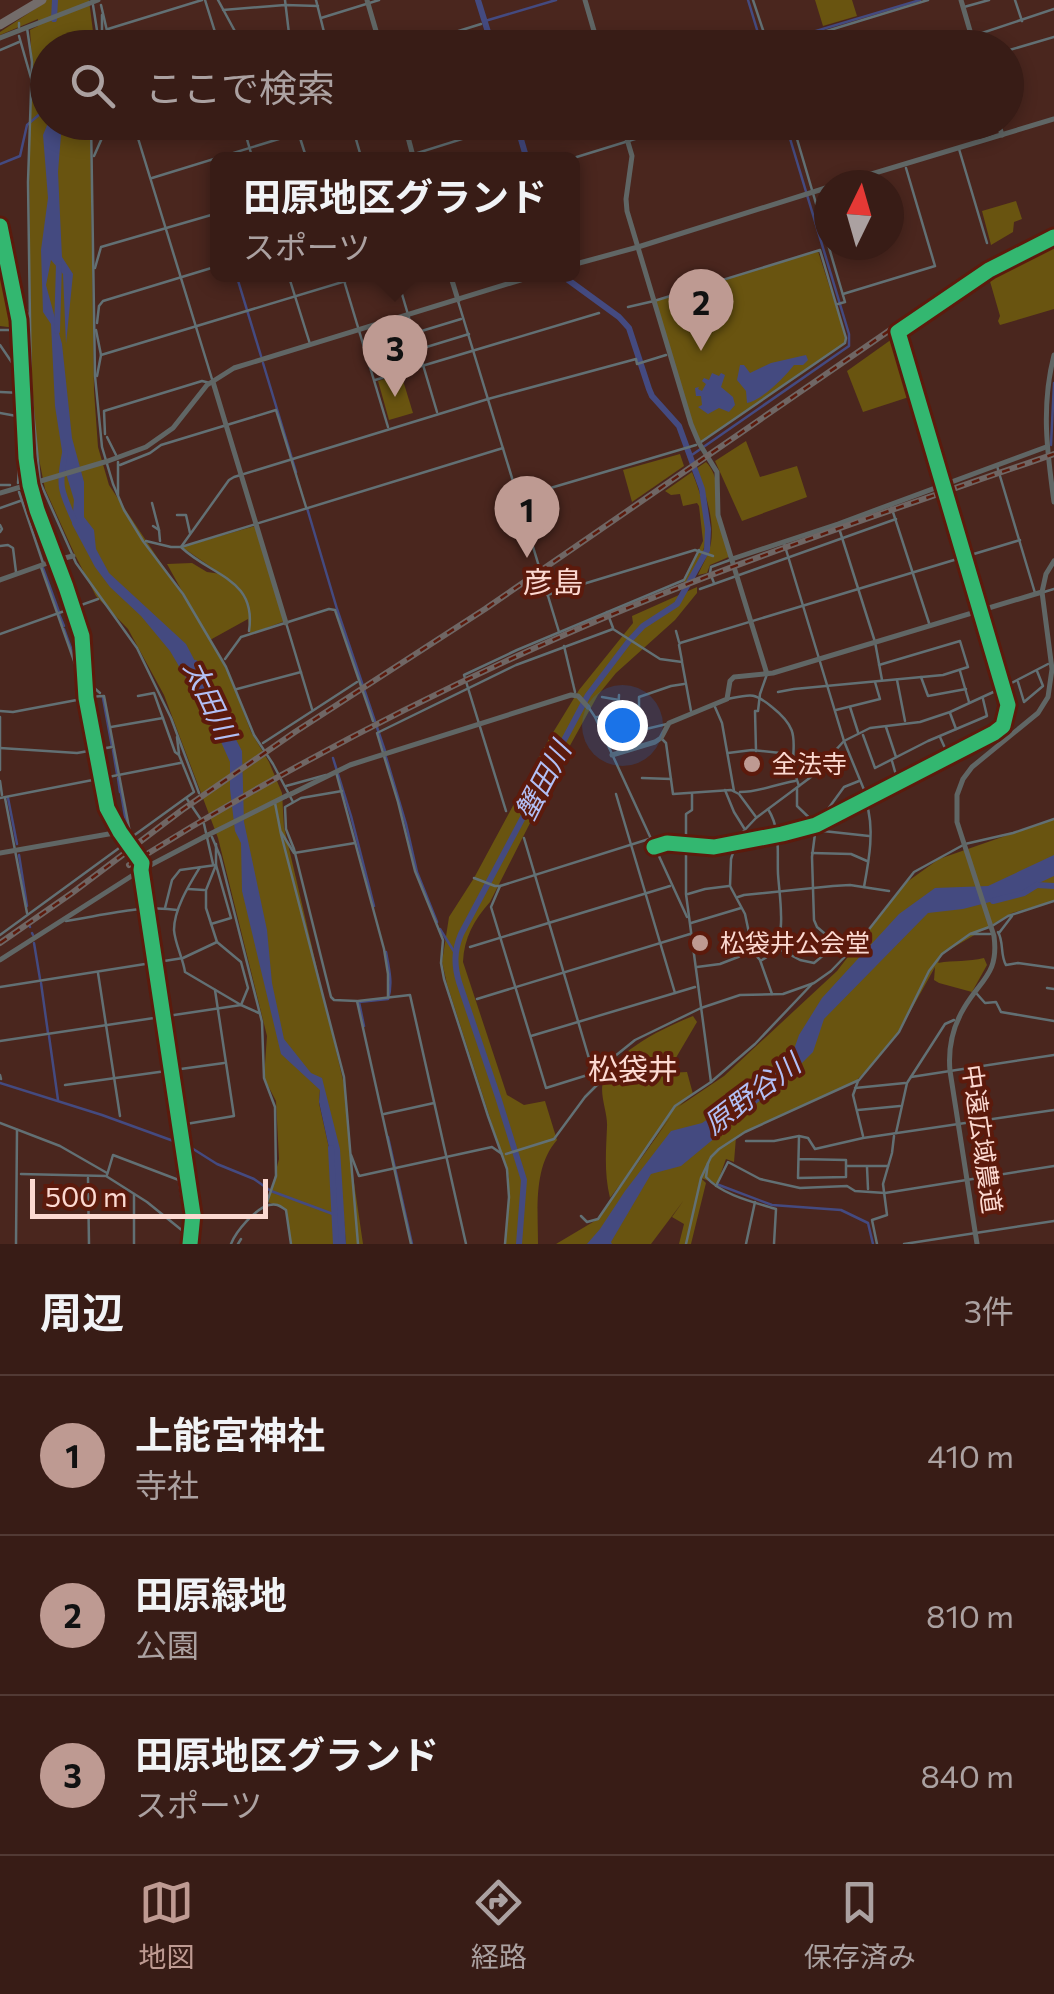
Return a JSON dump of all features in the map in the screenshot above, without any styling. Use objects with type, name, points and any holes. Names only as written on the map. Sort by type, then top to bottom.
[{"type":"highway","points":[[0,25],[30,3],[42,0]]},
{"type":"street","points":[[96,3],[108,29],[203,0],[215,30]]},
{"type":"street","points":[[218,0],[234,30]]},
{"type":"street","points":[[261,0],[261,6]]},
{"type":"street","points":[[316,0],[323,30]]},
{"type":"street","points":[[320,18],[379,0]]},
{"type":"street","points":[[585,0],[594,30]]},
{"type":"street","points":[[753,0],[764,30]]},
{"type":"street","points":[[827,30],[928,0]]},
{"type":"street","points":[[970,30],[962,4],[989,0]]},
{"type":"street","points":[[1016,0],[1022,21]]},
{"type":"street","points":[[223,10],[285,2],[318,6]]},
{"type":"street","points":[[285,2],[288,30]]},
{"type":"street","points":[[367,2],[376,30]]},
{"type":"street","points":[[30,3],[30,30]]},
{"type":"street","points":[[0,38],[96,3]]},
{"type":"street","points":[[96,3],[98,30]]},
{"type":"street","points":[[96,3],[101,30]]},
{"type":"street","points":[[992,30],[1054,9]]},
{"type":"street","points":[[462,30],[481,24]]},
{"type":"street","points":[[1024,46],[1054,37]]},
{"type":"street","points":[[0,50],[20,39],[30,73]]},
{"type":"street","points":[[1024,128],[1054,118]]},
{"type":"street","points":[[30,131],[32,410],[42,481],[73,556],[138,648],[200,794]]},
{"type":"street","points":[[92,140],[95,380],[105,462],[118,497],[143,541],[184,594],[223,662],[254,735],[290,797]]},
{"type":"street","points":[[92,158],[100,140]]},
{"type":"street","points":[[139,140],[313,711]]},
{"type":"street","points":[[248,140],[251,152]]},
{"type":"street","points":[[237,152],[276,140]]},
{"type":"street","points":[[428,152],[463,140]]},
{"type":"street","points":[[580,156],[631,140]]},
{"type":"street","points":[[796,140],[814,206]]},
{"type":"street","points":[[885,170],[985,140]]},
{"type":"street","points":[[628,141],[632,161],[626,204],[691,424],[698,444],[718,476],[718,515],[767,674],[755,711],[756,751]]},
{"type":"street","points":[[959,148],[987,243]]},
{"type":"street","points":[[151,178],[210,160]]},
{"type":"street","points":[[843,294],[935,266],[905,164]]},
{"type":"street","points":[[580,263],[814,191]]},
{"type":"street","points":[[94,274],[100,248],[210,214]]},
{"type":"street","points":[[0,226],[20,329],[30,485],[83,646],[86,698],[107,808],[141,866],[190,1188],[193,1243]]},
{"type":"street","points":[[654,847],[714,847],[818,824],[1003,726],[1008,706],[898,332],[989,270],[1054,238]]},
{"type":"street","points":[[628,307],[814,252]]},
{"type":"street","points":[[518,498],[698,444],[844,345],[846,338],[823,260]]},
{"type":"street","points":[[833,260],[845,302],[837,304]]},
{"type":"street","points":[[95,380],[101,355],[94,327],[103,301],[210,268]]},
{"type":"street","points":[[290,282],[310,345]]},
{"type":"street","points":[[101,355],[344,282],[389,429]]},
{"type":"street","points":[[399,282],[438,414]]},
{"type":"street","points":[[452,282],[559,632]]},
{"type":"street","points":[[0,493],[146,447],[165,435],[211,381],[234,368],[515,282]]},
{"type":"street","points":[[0,330],[25,328],[21,310],[26,305],[30,319],[25,359],[15,367],[0,345]]},
{"type":"street","points":[[374,380],[599,313]]},
{"type":"street","points":[[414,333],[464,318]]},
{"type":"street","points":[[419,350],[469,334]]},
{"type":"street","points":[[180,547],[229,480],[242,474],[488,398],[670,353]]},
{"type":"street","points":[[1054,354],[1046,414],[1054,502]]},
{"type":"street","points":[[0,360],[7,358]]},
{"type":"street","points":[[105,434],[104,411],[211,381]]},
{"type":"street","points":[[0,392],[22,393]]},
{"type":"street","points":[[118,497],[119,463],[162,444],[276,410],[307,509]]},
{"type":"street","points":[[98,412],[116,455]]},
{"type":"street","points":[[0,413],[23,413]]},
{"type":"street","points":[[18,483],[23,413]]},
{"type":"street","points":[[1046,414],[1054,414]]},
{"type":"street","points":[[143,541],[180,547],[503,448]]},
{"type":"street","points":[[714,584],[712,567],[1049,448]]},
{"type":"street","points":[[996,465],[1039,593]]},
{"type":"street","points":[[0,484],[10,485]]},
{"type":"street","points":[[19,492],[79,675],[104,696],[128,840]]},
{"type":"street","points":[[0,508],[22,500]]},
{"type":"street","points":[[152,502],[158,540],[166,546]]},
{"type":"street","points":[[890,504],[930,626]]},
{"type":"street","points":[[177,516],[186,515],[190,533]]},
{"type":"street","points":[[700,589],[896,519]]},
{"type":"street","points":[[838,524],[882,680]]},
{"type":"street","points":[[0,525],[0,532]]},
{"type":"street","points":[[153,526],[159,530]]},
{"type":"street","points":[[679,644],[1020,540]]},
{"type":"street","points":[[784,542],[844,741],[867,800],[870,814],[864,888]]},
{"type":"street","points":[[0,545],[13,548],[16,574]]},
{"type":"street","points":[[180,547],[224,574],[240,590],[249,606],[248,634]]},
{"type":"street","points":[[548,595],[700,550],[713,556]]},
{"type":"street","points":[[506,811],[464,676],[684,580],[700,550]]},
{"type":"street","points":[[0,580],[73,556]]},
{"type":"street","name":"中遠広域農道","points":[[977,1244],[950,1050],[957,1020],[988,978],[996,958],[994,930],[965,846],[956,800],[960,784],[972,767],[1038,713],[1048,698],[1053,660],[1039,593],[1054,561]]},
{"type":"street","points":[[727,699],[732,678],[767,674],[1054,589]]},
{"type":"street","points":[[0,634],[98,599]]},
{"type":"street","points":[[223,662],[248,634],[335,610],[373,721]]},
{"type":"street","points":[[608,611],[613,629]]},
{"type":"street","points":[[1046,626],[1054,626]]},
{"type":"street","points":[[505,1244],[509,1185],[506,1154],[488,1116],[444,979],[443,940],[415,872],[379,732],[468,687],[613,629],[660,660],[682,662]]},
{"type":"street","points":[[676,631],[692,713]]},
{"type":"street","points":[[778,692],[942,675],[968,667],[960,641],[879,664]]},
{"type":"street","points":[[564,646],[577,696],[596,717],[690,924]]},
{"type":"street","points":[[772,996],[760,960],[753,952],[745,914],[730,886],[735,844],[745,830],[811,777],[844,741],[885,725],[920,722],[950,712],[1053,660]]},
{"type":"street","points":[[960,670],[970,703]]},
{"type":"street","points":[[1018,681],[1024,702],[1043,686],[1037,671]]},
{"type":"street","points":[[236,689],[301,672]]},
{"type":"street","points":[[921,676],[928,696],[966,689]]},
{"type":"street","points":[[897,678],[905,724]]},
{"type":"street","points":[[835,711],[880,698],[874,680]]},
{"type":"street","points":[[262,744],[358,681]]},
{"type":"street","points":[[686,684],[639,697],[642,726],[646,729],[669,723],[727,699],[752,694],[760,697],[789,722],[794,737],[797,806],[823,830],[869,836]]},
{"type":"street","points":[[138,696],[154,693],[179,755]]},
{"type":"street","points":[[0,770],[0,714],[101,694]]},
{"type":"street","points":[[284,786],[577,696]]},
{"type":"street","points":[[602,697],[619,698],[618,713]]},
{"type":"street","points":[[850,707],[875,768],[987,716],[982,697]]},
{"type":"street","points":[[714,705],[722,723],[735,791],[756,818]]},
{"type":"street","points":[[950,712],[956,729]]},
{"type":"street","points":[[596,717],[638,713]]},
{"type":"street","points":[[610,714],[614,726],[627,728]]},
{"type":"street","points":[[110,728],[163,718]]},
{"type":"street","points":[[612,755],[661,738],[669,723]]},
{"type":"street","points":[[885,725],[899,784]]},
{"type":"street","points":[[0,934],[194,792],[179,755],[177,733]]},
{"type":"street","points":[[939,736],[949,757]]},
{"type":"street","points":[[661,738],[666,743],[674,794],[724,789],[758,791],[772,784],[798,784]]},
{"type":"street","points":[[0,748],[77,753],[114,747]]},
{"type":"street","points":[[727,754],[756,751],[792,755]]},
{"type":"street","points":[[2,797],[182,762]]},
{"type":"street","points":[[332,773],[342,791],[386,962],[388,998]]},
{"type":"street","points":[[0,960],[141,866],[290,797],[332,773]]},
{"type":"street","points":[[642,778],[672,778]]},
{"type":"street","points":[[0,781],[28,914]]},
{"type":"street","points":[[781,950],[814,963],[836,944],[817,928],[814,920],[812,853],[820,820],[844,786],[860,781]]},
{"type":"street","points":[[724,789],[745,830]]},
{"type":"street","points":[[290,797],[342,791]]},
{"type":"street","points":[[616,794],[676,993]]},
{"type":"street","points":[[692,794],[692,810],[686,814],[686,894],[711,1082]]},
{"type":"street","points":[[290,797],[285,807],[286,829],[330,996],[334,1000],[357,1001],[410,995],[466,1244]]},
{"type":"street","points":[[186,798],[204,824],[231,918],[210,924]]},
{"type":"street","points":[[275,802],[341,1066],[358,1244]]},
{"type":"street","points":[[768,809],[779,835],[781,950]]},
{"type":"street","points":[[580,1216],[588,1222],[598,1219],[675,1106],[711,1082],[755,1044],[814,983],[831,971],[912,874],[965,846],[1054,819]]},
{"type":"street","points":[[280,830],[294,854]]},
{"type":"street","points":[[0,853],[120,832]]},
{"type":"street","points":[[209,834],[216,844],[260,1014],[264,1078],[274,1100],[275,1114],[276,1176],[266,1205],[239,1228],[231,1244]]},
{"type":"street","points":[[524,838],[594,1074]]},
{"type":"street","points":[[474,878],[498,886],[650,838]]},
{"type":"street","points":[[294,854],[355,843]]},
{"type":"street","points":[[216,844],[206,908],[217,942],[241,962],[248,988],[241,1005]]},
{"type":"street","points":[[812,853],[851,854],[868,861]]},
{"type":"street","points":[[166,908],[172,880],[180,870],[215,866]]},
{"type":"street","points":[[200,868],[174,924],[185,972],[260,1014]]},
{"type":"street","points":[[736,898],[744,894],[850,885],[889,891]]},
{"type":"street","points":[[498,886],[491,907],[546,1088],[594,1074],[634,1040],[701,1008],[740,994],[772,996],[814,983]]},
{"type":"street","points":[[470,946],[672,886]]},
{"type":"street","points":[[686,894],[730,886]]},
{"type":"street","points":[[188,889],[206,890]]},
{"type":"street","points":[[863,1138],[854,1088],[899,1032],[936,962],[970,934],[994,930],[1013,914],[1054,901]]},
{"type":"street","points":[[60,921],[166,908],[178,910]]},
{"type":"street","points":[[690,924],[741,908]]},
{"type":"street","points":[[994,930],[1013,914]]},
{"type":"street","points":[[994,930],[1006,964],[1054,968]]},
{"type":"street","points":[[476,998],[691,934]]},
{"type":"street","points":[[0,987],[183,958],[217,942]]},
{"type":"street","points":[[760,960],[781,950]]},
{"type":"street","points":[[695,967],[720,964],[753,952]]},
{"type":"street","points":[[98,972],[120,1116]]},
{"type":"street","points":[[531,1036],[697,986]]},
{"type":"street","points":[[180,1125],[234,1116],[215,988]]},
{"type":"street","points":[[1046,988],[1054,989]]},
{"type":"street","points":[[976,993],[985,1004],[996,1002],[1001,1012],[1054,1021]]},
{"type":"street","points":[[357,1001],[412,1244]]},
{"type":"street","points":[[0,1041],[241,1005]]},
{"type":"street","points":[[877,1244],[872,1220],[888,1215],[884,1184],[907,1083],[945,1024],[957,1020]]},
{"type":"street","points":[[911,1077],[1054,1055]]},
{"type":"street","points":[[350,1155],[359,1176],[492,1147],[506,1154],[525,1150],[557,1136],[616,1057]]},
{"type":"street","points":[[65,1085],[226,1062]]},
{"type":"street","points":[[686,1244],[700,1179],[718,1148],[744,1132],[858,1080]]},
{"type":"street","points":[[854,1088],[907,1083]]},
{"type":"street","points":[[382,1114],[435,1102]]},
{"type":"street","points":[[856,1110],[902,1105]]},
{"type":"street","points":[[746,1141],[799,1136],[808,1138],[815,1149],[863,1138],[1054,1110]]},
{"type":"street","points":[[0,1122],[77,1154],[164,1215],[193,1243]]},
{"type":"street","points":[[16,1129],[16,1244]]},
{"type":"street","points":[[798,1159],[846,1160],[846,1178],[798,1178],[798,1159],[799,1136]]},
{"type":"street","points":[[107,1175],[113,1154],[184,1182],[190,1188]]},
{"type":"street","points":[[709,1160],[706,1180],[776,1209],[774,1244]]},
{"type":"street","points":[[716,1186],[728,1162],[760,1179],[800,1188],[846,1186],[855,1192],[885,1192],[1054,1166]]},
{"type":"street","points":[[846,1166],[888,1166]]},
{"type":"street","points":[[868,1166],[868,1192]]},
{"type":"street","points":[[21,1174],[107,1175]]},
{"type":"street","points":[[88,1176],[89,1244]]},
{"type":"street","points":[[134,1193],[134,1244]]},
{"type":"street","points":[[746,1244],[755,1202]]},
{"type":"street","points":[[266,1205],[286,1210],[291,1244]]},
{"type":"street","points":[[904,1244],[1054,1221]]},
{"type":"shaded area","points":[[33,0],[89,0],[93,30],[30,30],[38,26],[38,19],[0,35],[38,7]]},
{"type":"shaded area","points":[[815,0],[852,0],[857,16],[823,26]]},
{"type":"shaded area","points":[[30,116],[30,140],[90,140],[94,391],[98,447],[109,485],[193,611],[167,564],[192,563],[207,572],[221,574],[182,547],[255,526],[285,621],[250,634],[248,619],[210,640],[282,793],[284,827],[346,1093],[363,1244],[346,1244],[342,1197],[320,1090],[319,1103],[331,1157],[336,1244],[291,1244],[286,1210],[268,1202],[279,1159],[276,1101],[264,1078],[267,1036],[218,838],[164,695],[128,629],[96,596],[45,489],[31,392],[29,143]]},
{"type":"shaded area","points":[[1016,201],[1022,219],[1014,222],[1013,232],[991,245],[982,211]]},
{"type":"shaded area","points":[[1054,239],[1054,309],[1000,325],[987,271]]},
{"type":"shaded area","points":[[814,252],[814,260],[821,260],[845,343],[699,443],[654,301]]},
{"type":"shaded area","points":[[5,267],[16,328],[0,326],[0,268]]},
{"type":"shaded area","points":[[892,339],[909,397],[863,412],[847,371]]},
{"type":"shaded area","points":[[401,374],[413,413],[389,420],[378,381]]},
{"type":"shaded area","points":[[746,441],[760,477],[797,466],[807,497],[742,521],[715,461]]},
{"type":"shaded area","points":[[680,454],[684,466],[632,502],[623,470]]},
{"type":"shaded area","points":[[706,462],[716,482],[719,516],[731,556],[698,575],[712,534],[697,468]]},
{"type":"shaded area","points":[[692,472],[706,530],[701,558],[685,584],[703,541],[699,506],[683,506],[680,494],[665,491]]},
{"type":"shaded area","points":[[697,587],[697,593],[675,620],[616,673],[598,695],[465,945],[463,962],[507,1095],[524,1105],[545,1101],[557,1140],[540,1176],[538,1244],[504,1244],[509,1177],[447,984],[442,962],[449,917],[549,739],[579,690],[633,623],[632,616]]},
{"type":"shaded area","points":[[1054,819],[1054,901],[1012,913],[942,954],[938,963],[984,958],[987,965],[972,992],[934,980],[935,967],[900,1030],[856,1081],[736,1137],[734,1162],[726,1159],[717,1184],[701,1178],[706,1183],[691,1244],[679,1244],[684,1224],[672,1217],[684,1200],[651,1244],[556,1244],[598,1219],[672,1115],[610,1198],[602,1084],[619,1058],[656,1033],[693,1016],[697,1022],[667,1073],[687,1072],[693,1094],[678,1107],[724,1076],[837,971],[904,884],[939,859]]},
{"type":"water","points":[[43,140],[61,140],[62,257],[73,274],[66,344],[63,274],[51,260],[46,285],[62,344],[72,438],[84,482],[84,517],[94,530],[96,549],[109,573],[186,644],[242,751],[244,822],[267,930],[272,983],[284,1039],[311,1073],[322,1078],[340,1149],[346,1244],[336,1244],[331,1157],[320,1090],[281,1054],[242,891],[241,843],[235,831],[230,762],[213,724],[170,651],[110,587],[72,524],[74,500],[55,406],[51,324],[43,312],[41,250],[48,198]]},
{"type":"water","points":[[806,355],[808,360],[803,365],[794,365],[766,393],[747,403],[746,391],[737,380],[740,365],[750,373],[771,363]]},
{"type":"water","points":[[712,373],[725,375],[721,387],[733,397],[735,405],[729,412],[719,408],[708,414],[698,407],[702,405],[701,396],[696,396],[695,388],[702,391],[706,384],[702,381],[709,380]]},
{"type":"water","points":[[1054,855],[1054,876],[1009,897],[928,913],[824,1019],[813,1052],[786,1079],[681,1166],[651,1174],[612,1244],[587,1244],[671,1131],[702,1123],[783,1068],[822,998],[899,914],[935,888],[988,886]]},
{"type":"waterway","name":"太田川","points":[[54,19],[55,0]]},
{"type":"waterway","name":"蟹田川","points":[[478,0],[487,30]]},
{"type":"waterway","points":[[485,21],[556,0]]},
{"type":"waterway","points":[[748,0],[757,30]]},
{"type":"waterway","points":[[819,30],[920,0]]},
{"type":"waterway","points":[[0,164],[20,156],[30,122]]},
{"type":"waterway","name":"蟹田川","points":[[521,140],[525,152]]},
{"type":"waterway","points":[[689,457],[849,346],[849,334],[790,140]]},
{"type":"waterway","name":"太田川","points":[[57,331],[59,264]]},
{"type":"waterway","points":[[238,282],[261,356]]},
{"type":"waterway","name":"蟹田川","points":[[519,1244],[524,1180],[459,982],[457,946],[588,695],[643,626],[677,604],[707,550],[702,489],[679,426],[652,396],[629,328],[571,282]]},
{"type":"waterway","points":[[263,363],[296,472]]},
{"type":"waterway","points":[[1051,445],[1054,383]]},
{"type":"waterway","name":"太田川","points":[[65,453],[62,489],[75,522]]},
{"type":"waterway","points":[[307,508],[385,751]]},
{"type":"waterway","points":[[43,568],[59,612]]},
{"type":"waterway","points":[[59,614],[64,626]]},
{"type":"waterway","points":[[64,629],[76,662]]},
{"type":"waterway","name":"太田川","points":[[195,663],[212,696]]},
{"type":"waterway","points":[[103,698],[112,747]]},
{"type":"waterway","points":[[113,750],[117,774]]},
{"type":"waterway","points":[[386,757],[417,872],[437,922]]},
{"type":"waterway","points":[[333,758],[374,906]]},
{"type":"waterway","points":[[118,778],[120,792]]},
{"type":"waterway","points":[[121,793],[127,828]]},
{"type":"waterway","points":[[8,798],[17,844]]},
{"type":"waterway","points":[[128,831],[129,836]]},
{"type":"waterway","points":[[19,855],[27,906]]},
{"type":"waterway","points":[[139,879],[143,907]]},
{"type":"waterway","points":[[1037,885],[1054,886]]},
{"type":"waterway","name":"原野谷川","points":[[993,901],[1024,893],[1037,885]]},
{"type":"waterway","points":[[144,911],[152,962]]},
{"type":"waterway","points":[[440,929],[455,953]]},
{"type":"waterway","points":[[34,943],[40,979]]},
{"type":"waterway","points":[[364,1026],[359,1002],[388,999],[386,952]]},
{"type":"waterway","points":[[152,965],[160,1016]]},
{"type":"waterway","points":[[41,983],[48,1033]]},
{"type":"waterway","points":[[160,1019],[168,1070]]},
{"type":"waterway","points":[[49,1036],[58,1100]]},
{"type":"waterway","points":[[169,1073],[187,1230],[182,1244]]},
{"type":"waterway","points":[[0,1083],[190,1147],[271,1191],[333,1214]]},
{"type":"waterway","points":[[388,1137],[412,1244]]},
{"type":"waterway","name":"太田川","points":[[331,1148],[336,1244]]},
{"type":"waterway","points":[[719,1185],[772,1205],[841,1210],[868,1223],[873,1244]]},
{"type":"railway","points":[[0,943],[295,732],[485,609],[938,297],[986,266],[1054,231]]},
{"type":"railway","points":[[129,865],[342,742],[564,635],[746,562],[1054,454]]},
{"type":"cycle path","points":[[0,226],[19,320],[30,485],[82,636],[86,698],[107,808],[142,863],[193,1214],[190,1244]]},
{"type":"cycle path","points":[[654,847],[667,843],[714,847],[816,825],[1003,726],[1008,705],[898,332],[989,270],[1054,237]]},
{"type":"place","name":"田原緑地","points":[[701,351]]},
{"type":"place","name":"田原地区グランド","points":[[395,397]]},
{"type":"place","name":"上能宮神社","points":[[527,558]]},
{"type":"place","name":"全法寺","points":[[752,764]]},
{"type":"place","name":"松袋井公会堂","points":[[700,943]]},
{"type":"district","name":"彦島","points":[[553,583]]},
{"type":"district","name":"松袋井","points":[[633,1070]]}]
